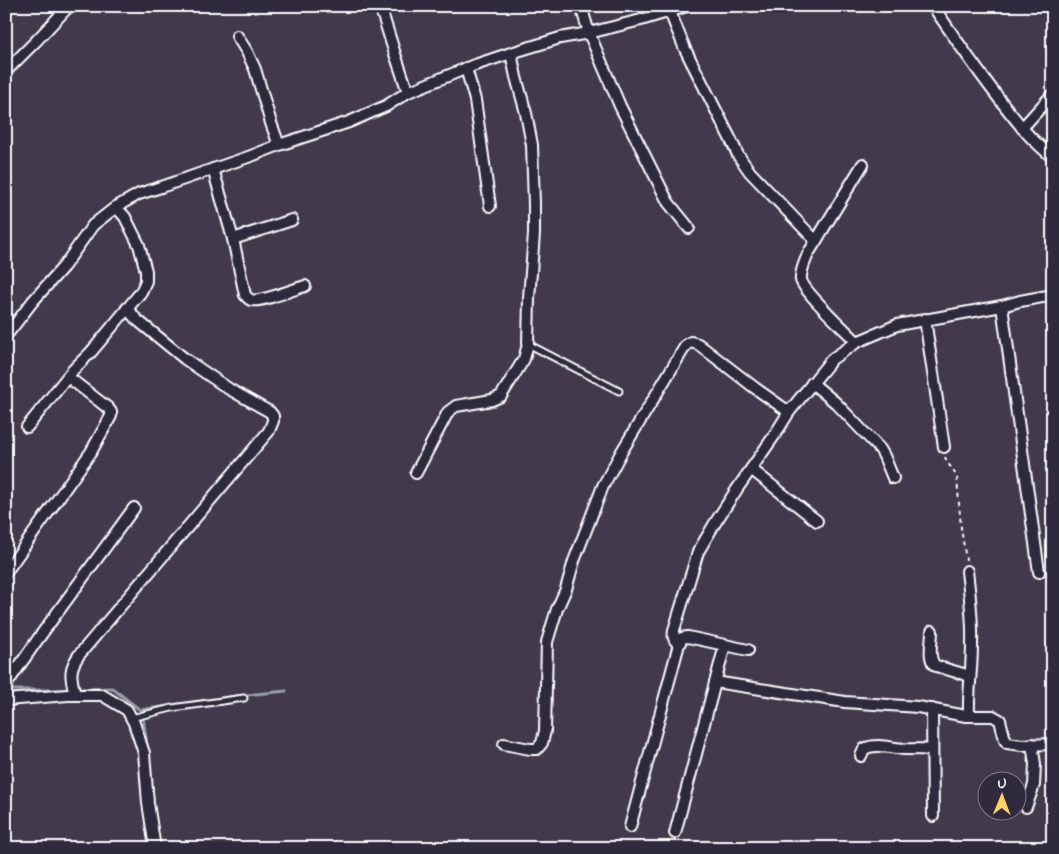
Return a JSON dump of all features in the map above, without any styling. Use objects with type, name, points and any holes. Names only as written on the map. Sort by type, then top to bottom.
[{"type":"street","points":[[6,71],[69,6]]},
{"type":"street","points":[[380,6],[408,92]]},
{"type":"street","points":[[581,6],[589,33],[620,106],[668,202],[689,228]]},
{"type":"street","points":[[9,332],[64,266],[93,225],[116,207],[139,194],[162,188],[279,145],[349,122],[386,106],[408,92],[466,68],[560,38],[589,33],[687,6]]},
{"type":"street","points":[[933,6],[952,35],[1022,128],[1053,158]]},
{"type":"street","points":[[670,12],[685,49],[738,155],[750,172],[816,241]]},
{"type":"street","points":[[237,36],[255,69],[279,145]]},
{"type":"street","points":[[416,473],[448,412],[456,406],[484,402],[501,396],[524,359],[528,344],[534,224],[532,145],[511,53]]},
{"type":"street","points":[[466,68],[475,100],[490,206]]},
{"type":"street","points":[[1022,128],[1052,95]]},
{"type":"street","points":[[857,342],[803,286],[801,275],[816,241],[863,164]]},
{"type":"street","points":[[213,169],[248,299],[253,301],[305,286]]},
{"type":"street","points":[[27,427],[141,292],[146,281],[146,271],[139,245],[125,217],[116,207]]},
{"type":"street","points":[[233,239],[292,220]]},
{"type":"street","points":[[679,644],[675,642],[674,630],[698,552],[715,523],[789,412],[832,359],[857,342],[897,325],[1053,295]]},
{"type":"street","points":[[1002,306],[1039,572]]},
{"type":"street","points":[[75,695],[71,670],[78,655],[269,431],[273,421],[273,416],[270,412],[229,389],[185,359],[136,319],[127,308]]},
{"type":"street","points":[[925,319],[944,447]]},
{"type":"street","points":[[504,744],[537,749],[542,743],[545,731],[547,642],[574,561],[603,486],[686,345],[691,342],[698,344],[789,412]]},
{"type":"street","points":[[6,572],[91,452],[111,416],[108,408],[68,377]]},
{"type":"street","points":[[812,383],[836,403],[880,449],[893,478]]},
{"type":"street","points":[[751,468],[817,521]]},
{"type":"street","points":[[6,685],[134,508]]},
{"type":"street","points":[[967,571],[972,604],[969,716]]},
{"type":"street","points":[[932,631],[931,653],[933,664],[970,676]]},
{"type":"street","points":[[630,827],[682,638],[688,637],[748,650]]},
{"type":"street","points":[[675,833],[725,645]]},
{"type":"street","points":[[715,682],[845,702],[932,708],[969,716],[993,716],[1000,720],[1007,743],[1053,744]]},
{"type":"street","points":[[6,700],[102,695],[127,710],[140,738],[144,753],[148,803],[155,848]]},
{"type":"street","points":[[932,708],[933,816]]},
{"type":"street","points":[[1026,807],[1034,785],[1035,764],[1032,744]]},
{"type":"street","points":[[861,756],[864,749],[868,746],[932,750]]},
{"type":"lane","points":[[528,344],[619,391]]},
{"type":"lane","points":[[130,718],[172,708],[244,698]]},
{"type":"path","points":[[944,447],[948,464],[957,478],[960,528],[967,571]]},
{"type":"waterway","points":[[6,582],[50,518]]},
{"type":"waterway","points":[[82,689],[112,688],[140,710],[286,691]]},
{"type":"waterway","points":[[14,690],[65,690]]},
{"type":"waterway","points":[[143,718],[148,752]]},
{"type":"waterway","points":[[152,788],[153,807]]}]
